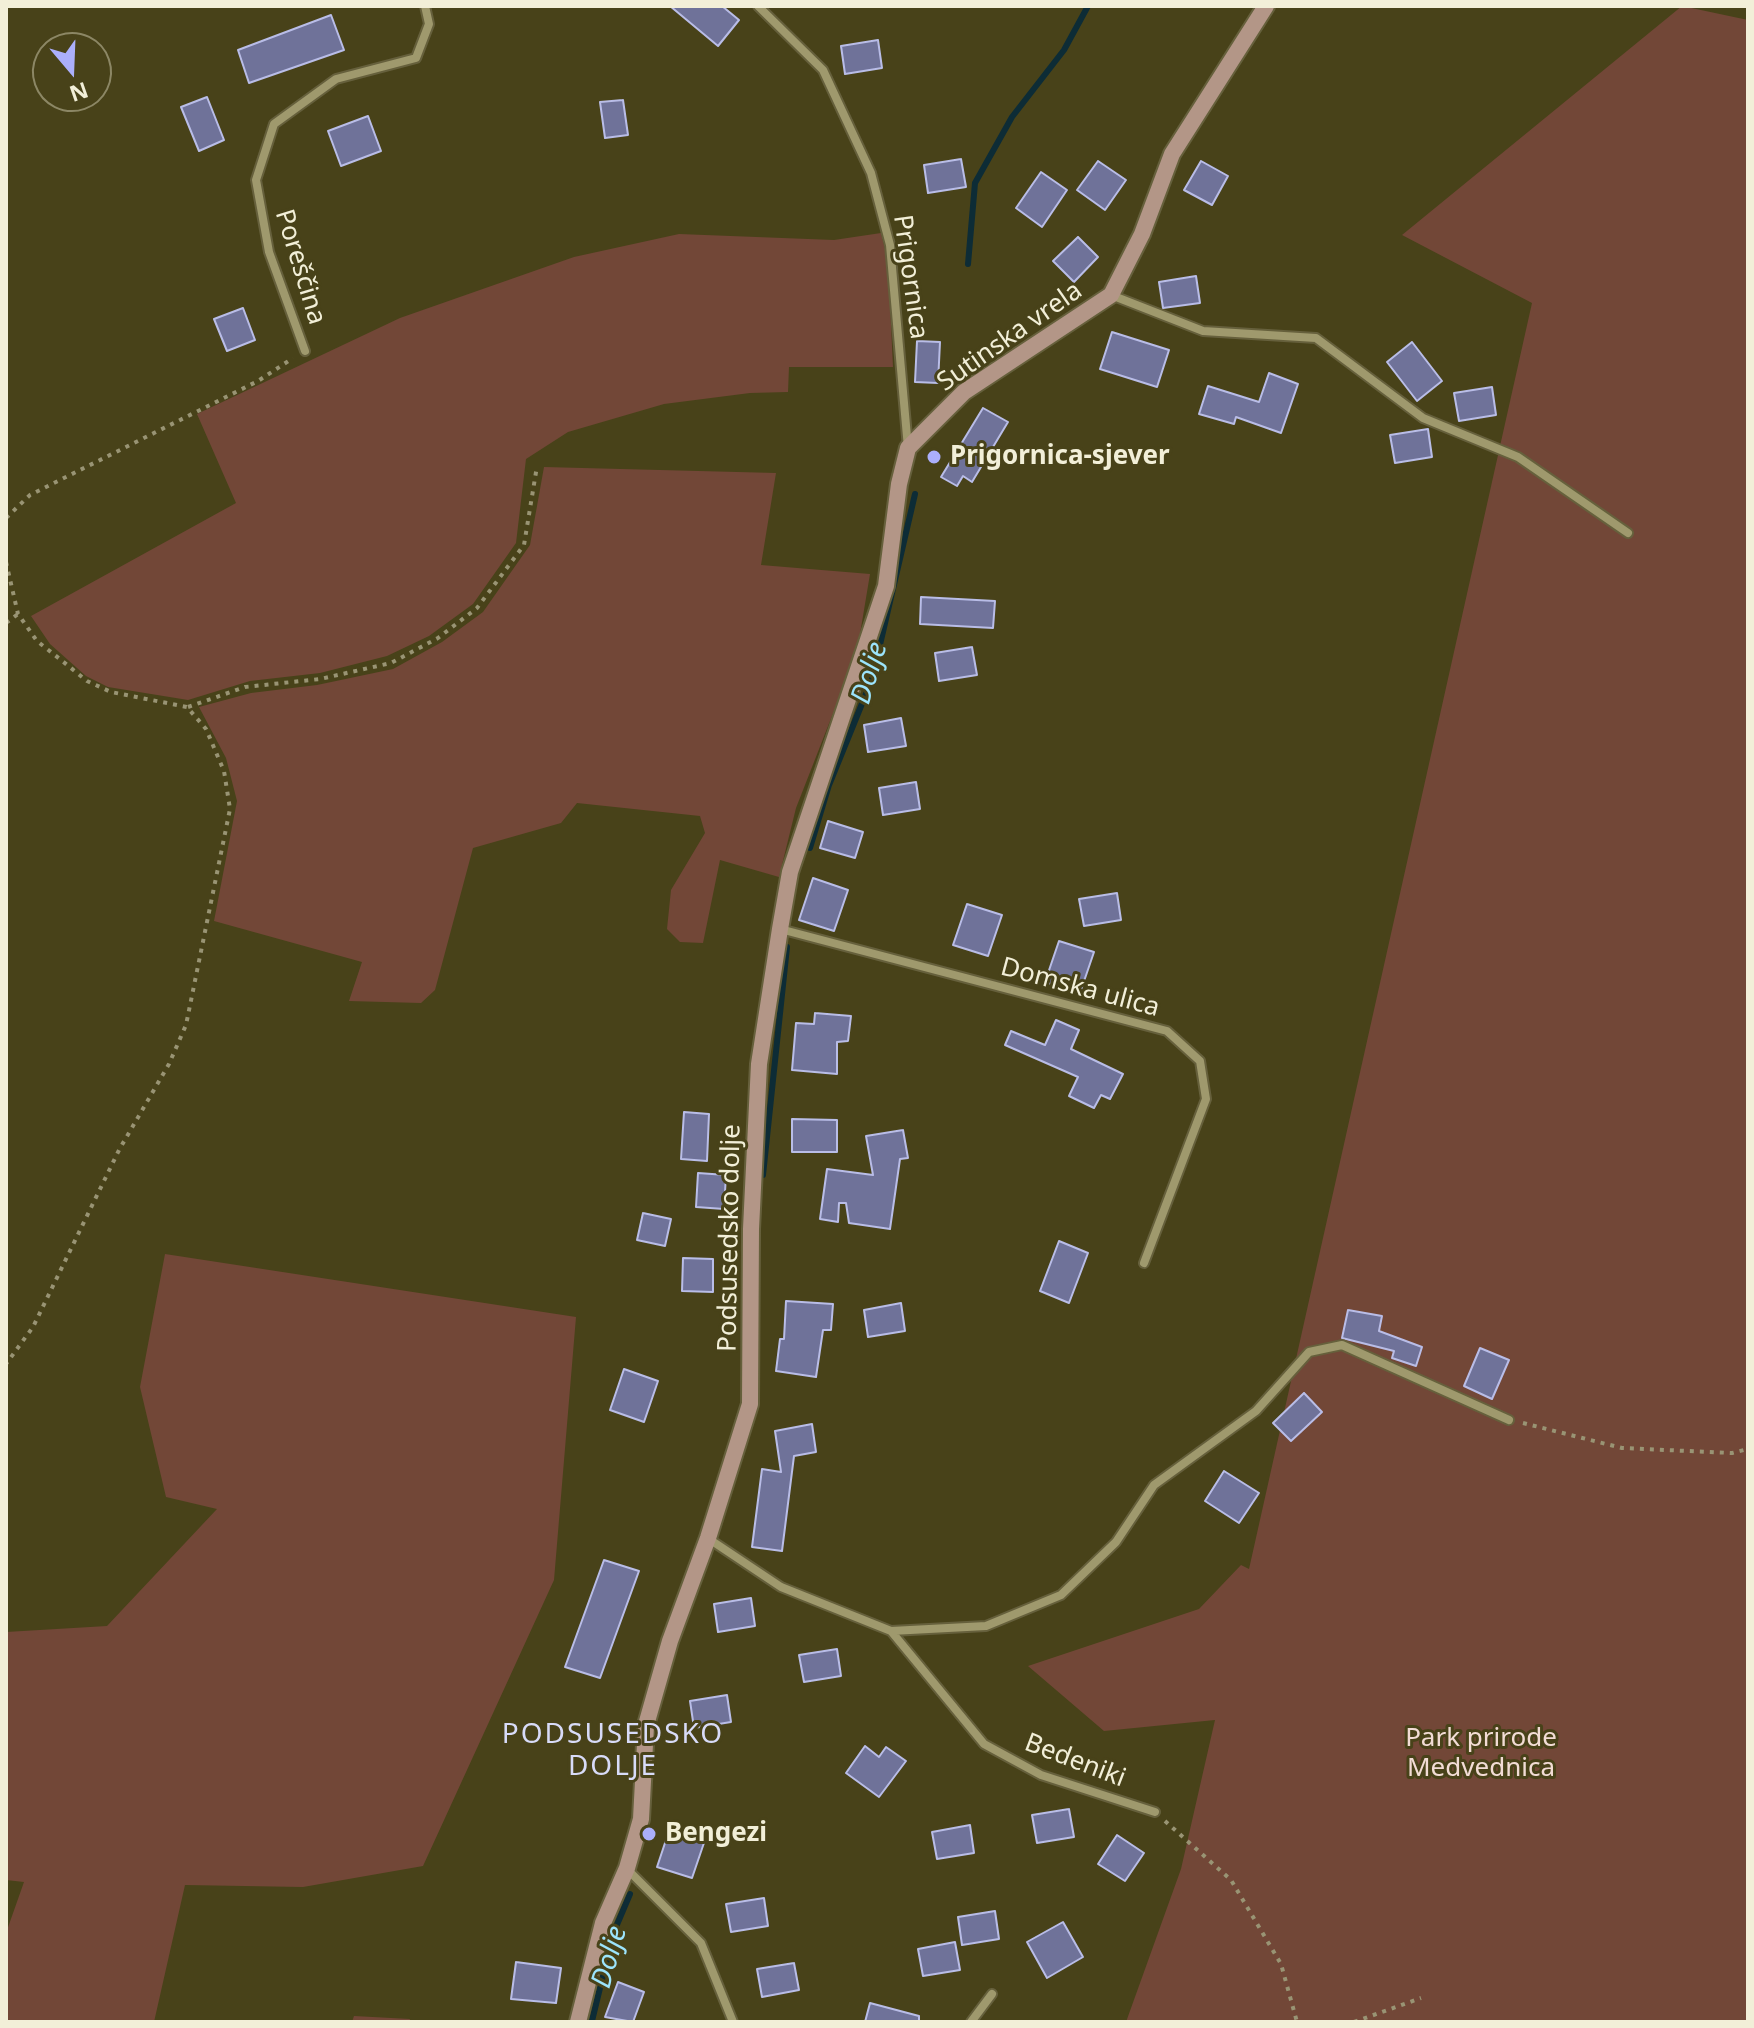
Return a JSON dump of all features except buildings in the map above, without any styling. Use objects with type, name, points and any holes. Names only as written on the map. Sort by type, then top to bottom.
[{"type":"street","name":"Poreščina","points":[[305,351],[269,252],[256,180],[274,124],[336,79],[416,58],[429,24],[425,6]]},
{"type":"street","name":"Prigornica","points":[[758,6],[823,70],[871,173],[890,245],[908,448]]},
{"type":"street","name":"Sutinska vrela","points":[[908,448],[964,392],[1111,295],[1142,234],[1172,154],[1266,6]]},
{"type":"street","points":[[1111,295],[1203,331],[1316,338],[1423,418],[1518,457],[1628,533]]},
{"type":"street","name":"Podsusedsko dolje","points":[[578,2022],[603,1923],[627,1868],[641,1819],[646,1725],[670,1641],[708,1538],[750,1404],[751,1229],[759,1064],[780,929],[790,872],[886,586],[899,484],[908,448]]},
{"type":"street","name":"Domska ulica","points":[[780,929],[1167,1031],[1200,1061],[1206,1099],[1144,1263]]},
{"type":"street","points":[[708,1538],[781,1587],[891,1631],[986,1626],[1061,1595],[1116,1542],[1154,1485],[1256,1411],[1309,1352],[1342,1345],[1509,1420]]},
{"type":"street","name":"Bedeniki","points":[[891,1631],[984,1744],[1041,1775],[1155,1812]]},
{"type":"street","points":[[627,1868],[701,1943],[733,2022]]},
{"type":"street","points":[[971,2022],[992,1994]]},
{"type":"path","points":[[6,518],[30,495],[258,381],[305,351]]},
{"type":"path","points":[[6,562],[18,614],[37,641],[87,681],[111,692],[187,707],[245,687],[320,679],[391,663],[438,638],[477,608],[524,545],[537,466]]},
{"type":"path","points":[[6,623],[18,614]]},
{"type":"path","points":[[6,1364],[33,1327],[119,1150],[169,1064],[186,1025],[230,809],[224,771],[206,729],[187,707]]},
{"type":"path","points":[[1509,1420],[1622,1448],[1732,1453],[1748,1449]]},
{"type":"path","points":[[1155,1812],[1231,1880],[1281,1964],[1297,2022]]},
{"type":"path","points":[[1354,2022],[1421,1998]]},
{"type":"green space","name":"Park prirode Medvednica","points":[[1682,6],[1748,20],[1748,2022],[1126,2022],[1181,1869],[1215,1720],[1104,1731],[1028,1666],[1199,1609],[1241,1565],[1249,1569],[1532,303],[1402,235]]},
{"type":"green space","points":[[881,233],[888,261],[893,367],[789,367],[788,392],[750,393],[664,404],[568,432],[526,459],[516,543],[473,604],[429,636],[387,656],[320,673],[250,681],[188,700],[108,687],[86,676],[50,644],[31,616],[236,503],[197,414],[400,318],[574,257],[679,234],[834,240]]},
{"type":"green space","points":[[544,467],[776,473],[761,565],[870,574],[857,652],[796,808],[779,877],[720,860],[703,943],[680,942],[667,929],[671,890],[705,833],[700,816],[577,803],[561,823],[473,848],[435,990],[421,1003],[349,1001],[362,962],[214,921],[237,801],[226,758],[199,707],[251,693],[317,685],[393,669],[442,642],[483,612],[530,545]]},
{"type":"green space","points":[[165,1254],[576,1317],[554,1580],[423,1866],[303,1887],[185,1885],[154,2022],[6,2022],[6,1933],[24,1882],[6,1880],[6,1632],[107,1626],[217,1509],[166,1497],[140,1387]]},
{"type":"green space","points":[[354,2016],[410,2019],[409,2022],[352,2022]]},
{"type":"waterway","name":"Dolje","points":[[968,264],[975,183],[1012,117],[1064,50],[1088,6]]},
{"type":"waterway","name":"Dolje","points":[[810,848],[829,785],[872,679],[915,494]]},
{"type":"waterway","name":"Dolje","points":[[763,1175],[787,947]]},
{"type":"waterway","name":"Dolje","points":[[592,2021],[613,1934],[630,1894]]},
{"type":"place","name":"Prigornica-sjever","points":[[934,457]]},
{"type":"place","name":"Bengezi","points":[[649,1834]]},
{"type":"district","name":"PODSUSEDSKO DOLJE","points":[[613,1751]]}]
